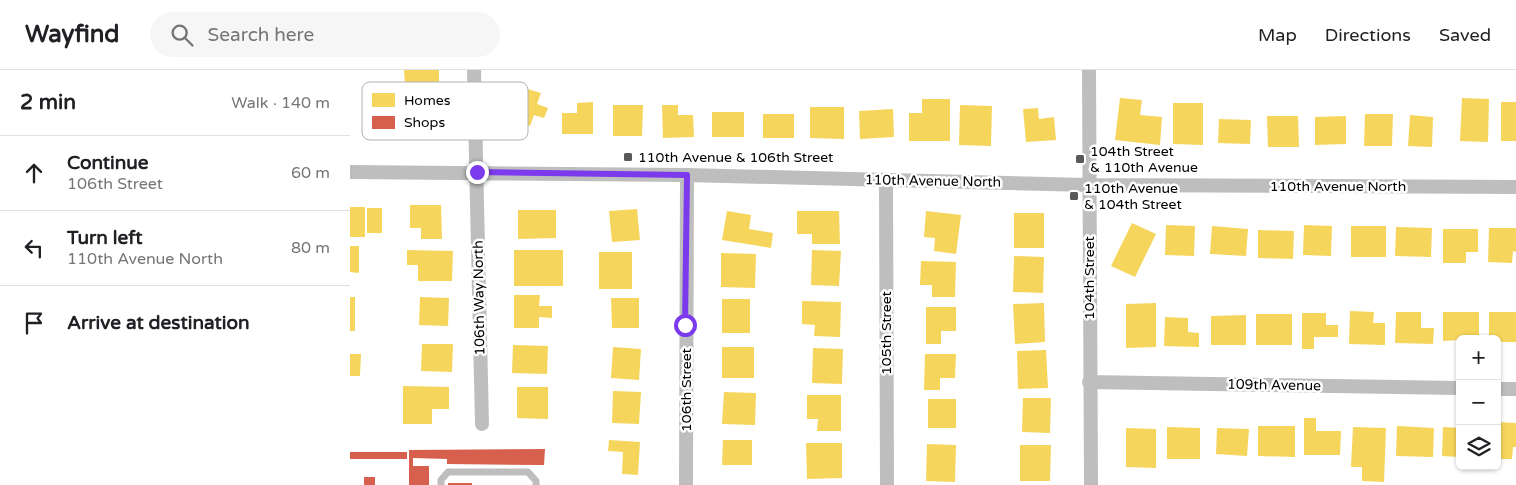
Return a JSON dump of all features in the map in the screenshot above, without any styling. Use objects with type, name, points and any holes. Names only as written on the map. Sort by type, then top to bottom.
[{"type":"street","name":"104th Street","points":[[1089,70],[1089,382],[1091,485]]},
{"type":"street","name":"106th Way North","points":[[476,140],[482,424]]},
{"type":"street","name":"110th Avenue North","points":[[350,172],[687,175],[1089,185],[1516,187]]},
{"type":"street","name":"106th Street","points":[[686,485],[687,175]]},
{"type":"street","name":"105th Street","points":[[886,180],[886,485]]},
{"type":"street","name":"109th Avenue","points":[[1089,382],[1456,388]]},
{"type":"street","points":[[1501,389],[1516,389]]},
{"type":"lane","points":[[441,485],[441,480],[448,472],[528,472],[536,481],[536,485]]},
{"type":"building: Homes","points":[[404,70],[439,70],[439,82],[405,82]]},
{"type":"building: Homes","points":[[528,89],[541,93],[537,104],[548,108],[544,118],[534,115],[530,126],[528,125]]},
{"type":"building: Homes","points":[[1120,98],[1142,100],[1140,115],[1162,117],[1160,145],[1115,140]]},
{"type":"building: Homes","points":[[1462,98],[1489,99],[1488,142],[1460,141]]},
{"type":"building: Homes","points":[[922,99],[950,99],[950,141],[909,141],[909,113],[922,113]]},
{"type":"building: Homes","points":[[593,102],[593,134],[562,134],[562,113],[577,113],[577,103]]},
{"type":"building: Homes","points":[[1501,102],[1516,102],[1516,141],[1501,141]]},
{"type":"building: Homes","points":[[1173,103],[1203,103],[1203,145],[1173,144]]},
{"type":"building: Homes","points":[[613,105],[643,105],[642,136],[613,136]]},
{"type":"building: Homes","points":[[662,105],[678,105],[678,115],[693,115],[694,137],[663,138]]},
{"type":"building: Homes","points":[[960,105],[992,106],[991,146],[959,145]]},
{"type":"building: Homes","points":[[810,107],[844,107],[844,139],[810,138]]},
{"type":"building: Homes","points":[[1038,108],[1039,119],[1054,117],[1056,140],[1026,142],[1023,109]]},
{"type":"building: Homes","points":[[893,109],[894,137],[860,139],[859,111]]},
{"type":"building: Homes","points":[[712,112],[744,112],[744,137],[712,137]]},
{"type":"building: Homes","points":[[763,114],[794,114],[794,138],[763,138]]},
{"type":"building: Homes","points":[[1365,114],[1393,114],[1392,146],[1364,146]]},
{"type":"building: Homes","points":[[1410,115],[1433,117],[1432,147],[1408,146]]},
{"type":"building: Homes","points":[[1267,116],[1298,116],[1299,147],[1268,147]]},
{"type":"building: Homes","points":[[1346,116],[1346,144],[1315,145],[1315,117]]},
{"type":"building: Homes","points":[[1219,119],[1251,120],[1250,144],[1218,143]]},
{"type":"building: Homes","points":[[410,205],[441,205],[442,239],[421,239],[421,228],[410,228]]},
{"type":"building: Homes","points":[[350,207],[365,207],[365,237],[350,237]]},
{"type":"building: Homes","points":[[367,208],[382,208],[382,233],[367,233]]},
{"type":"building: Homes","points":[[637,209],[640,240],[612,242],[609,211]]},
{"type":"building: Homes","points":[[518,210],[556,210],[556,238],[518,239]]},
{"type":"building: Homes","points":[[727,211],[751,215],[749,229],[773,233],[771,248],[722,240]]},
{"type":"building: Homes","points":[[797,211],[839,211],[840,244],[812,244],[812,234],[797,234]]},
{"type":"building: Homes","points":[[926,211],[961,215],[956,254],[934,251],[935,238],[924,237]]},
{"type":"building: Homes","points":[[1014,213],[1044,213],[1044,248],[1014,248]]},
{"type":"building: Homes","points":[[1132,223],[1156,234],[1135,277],[1111,266]]},
{"type":"building: Homes","points":[[1166,225],[1195,226],[1194,256],[1165,255]]},
{"type":"building: Homes","points":[[1304,225],[1332,226],[1331,256],[1303,255]]},
{"type":"building: Homes","points":[[1212,226],[1248,229],[1246,256],[1210,254]]},
{"type":"building: Homes","points":[[1351,226],[1386,226],[1386,257],[1351,257]]},
{"type":"building: Homes","points":[[1396,227],[1432,228],[1431,257],[1395,256]]},
{"type":"building: Homes","points":[[1489,228],[1516,228],[1516,252],[1513,251],[1512,263],[1488,262]]},
{"type":"building: Homes","points":[[1443,229],[1478,229],[1478,252],[1466,252],[1466,263],[1443,263]]},
{"type":"building: Homes","points":[[1258,230],[1294,231],[1293,259],[1258,258]]},
{"type":"building: Homes","points":[[350,246],[359,246],[359,273],[350,272]]},
{"type":"building: Homes","points":[[407,250],[453,251],[452,281],[418,281],[418,265],[407,265]]},
{"type":"building: Homes","points":[[514,250],[563,250],[563,286],[514,286]]},
{"type":"building: Homes","points":[[812,250],[841,251],[839,286],[811,285]]},
{"type":"building: Homes","points":[[599,252],[632,252],[632,289],[599,289]]},
{"type":"building: Homes","points":[[721,253],[756,254],[755,288],[721,287]]},
{"type":"building: Homes","points":[[1014,256],[1044,257],[1043,293],[1013,292]]},
{"type":"building: Homes","points":[[921,261],[956,262],[955,297],[932,297],[932,285],[920,285]]},
{"type":"building: Homes","points":[[514,295],[540,295],[539,306],[552,306],[552,318],[539,317],[539,328],[514,328]]},
{"type":"building: Homes","points":[[350,297],[355,297],[355,331],[350,331]]},
{"type":"building: Homes","points":[[420,297],[449,298],[448,326],[419,325]]},
{"type":"building: Homes","points":[[611,298],[639,298],[639,328],[612,328]]},
{"type":"building: Homes","points":[[722,299],[750,299],[750,333],[722,333]]},
{"type":"building: Homes","points":[[802,301],[841,302],[840,337],[814,336],[815,325],[802,324]]},
{"type":"building: Homes","points":[[1044,303],[1045,342],[1015,344],[1013,304]]},
{"type":"building: Homes","points":[[1156,303],[1156,347],[1126,348],[1126,304]]},
{"type":"building: Homes","points":[[926,307],[956,307],[956,331],[941,331],[941,344],[926,344]]},
{"type":"building: Homes","points":[[1350,311],[1374,312],[1373,323],[1385,323],[1385,345],[1349,344]]},
{"type":"building: Homes","points":[[1396,312],[1421,312],[1421,328],[1434,328],[1433,344],[1395,343]]},
{"type":"building: Homes","points":[[1443,312],[1479,312],[1479,335],[1456,335],[1456,340],[1443,341]]},
{"type":"building: Homes","points":[[1489,312],[1516,312],[1516,342],[1501,342],[1501,335],[1489,335]]},
{"type":"building: Homes","points":[[1302,313],[1326,313],[1326,325],[1338,325],[1338,337],[1314,337],[1314,349],[1302,349]]},
{"type":"building: Homes","points":[[1256,314],[1292,314],[1292,345],[1256,345]]},
{"type":"building: Homes","points":[[1246,315],[1246,345],[1211,345],[1211,316]]},
{"type":"building: Homes","points":[[1165,317],[1188,318],[1188,332],[1199,333],[1199,347],[1164,346]]},
{"type":"building: Homes","points":[[422,344],[453,344],[452,372],[421,371]]},
{"type":"building: Homes","points":[[513,345],[548,346],[547,374],[512,373]]},
{"type":"building: Homes","points":[[613,347],[641,349],[639,380],[611,378]]},
{"type":"building: Homes","points":[[722,347],[754,347],[754,378],[722,378]]},
{"type":"building: Homes","points":[[813,348],[843,349],[842,384],[812,383]]},
{"type":"building: Homes","points":[[1046,350],[1048,388],[1018,389],[1017,351]]},
{"type":"building: Homes","points":[[350,354],[361,354],[360,376],[350,376]]},
{"type":"building: Homes","points":[[925,354],[956,354],[955,378],[940,378],[940,390],[924,390]]},
{"type":"building: Homes","points":[[403,386],[449,387],[449,409],[432,409],[432,424],[403,424]]},
{"type":"building: Homes","points":[[517,387],[548,387],[548,419],[517,418]]},
{"type":"building: Homes","points":[[613,391],[641,392],[639,424],[612,423]]},
{"type":"building: Homes","points":[[724,392],[756,393],[755,425],[722,424]]},
{"type":"building: Homes","points":[[807,395],[841,395],[841,431],[817,431],[818,419],[807,419]]},
{"type":"building: Homes","points":[[1023,398],[1051,398],[1050,433],[1022,432]]},
{"type":"building: Homes","points":[[928,399],[956,399],[956,428],[928,428]]},
{"type":"building: Homes","points":[[1304,418],[1316,418],[1316,431],[1341,431],[1340,455],[1304,455]]},
{"type":"building: Homes","points":[[1501,422],[1516,423],[1516,447],[1513,447],[1512,459],[1501,459]]},
{"type":"building: Homes","points":[[1258,426],[1295,426],[1295,457],[1258,456]]},
{"type":"building: Homes","points":[[1397,426],[1434,428],[1433,457],[1396,456]]},
{"type":"building: Homes","points":[[1167,427],[1200,428],[1200,459],[1167,459]]},
{"type":"building: Homes","points":[[1353,427],[1386,428],[1384,482],[1362,481],[1362,467],[1351,467]]},
{"type":"building: Homes","points":[[1443,427],[1456,428],[1456,457],[1442,456]]},
{"type":"building: Homes","points":[[1126,428],[1156,429],[1156,468],[1126,467]]},
{"type":"building: Homes","points":[[1217,428],[1249,429],[1247,456],[1216,454]]},
{"type":"building: Homes","points":[[609,440],[640,442],[638,475],[622,474],[623,452],[608,451]]},
{"type":"building: Homes","points":[[723,440],[752,440],[752,465],[722,465]]},
{"type":"building: Homes","points":[[806,443],[842,443],[842,478],[807,479]]},
{"type":"building: Homes","points":[[927,444],[956,445],[955,482],[926,481]]},
{"type":"building: Homes","points":[[1020,445],[1051,445],[1050,481],[1020,481]]},
{"type":"building: Shops","points":[[545,449],[544,465],[447,464],[447,459],[413,458],[413,466],[429,466],[429,485],[409,485],[409,450]]},
{"type":"building: Shops","points":[[350,452],[407,452],[407,459],[350,459]]},
{"type":"building: Shops","points":[[364,477],[375,477],[375,485],[364,485]]},
{"type":"building: Shops","points":[[448,483],[472,483],[472,485],[448,485]]},
{"type":"place","name":"110th Avenue & 106th Street","points":[[628,157]]},
{"type":"place","name":"104th Street & 110th Avenue","points":[[1080,159]]},
{"type":"place","name":"110th Avenue & 104th Street","points":[[1074,196]]},
{"type":"route","points":[[477,172],[687,175],[685,325]]}]
